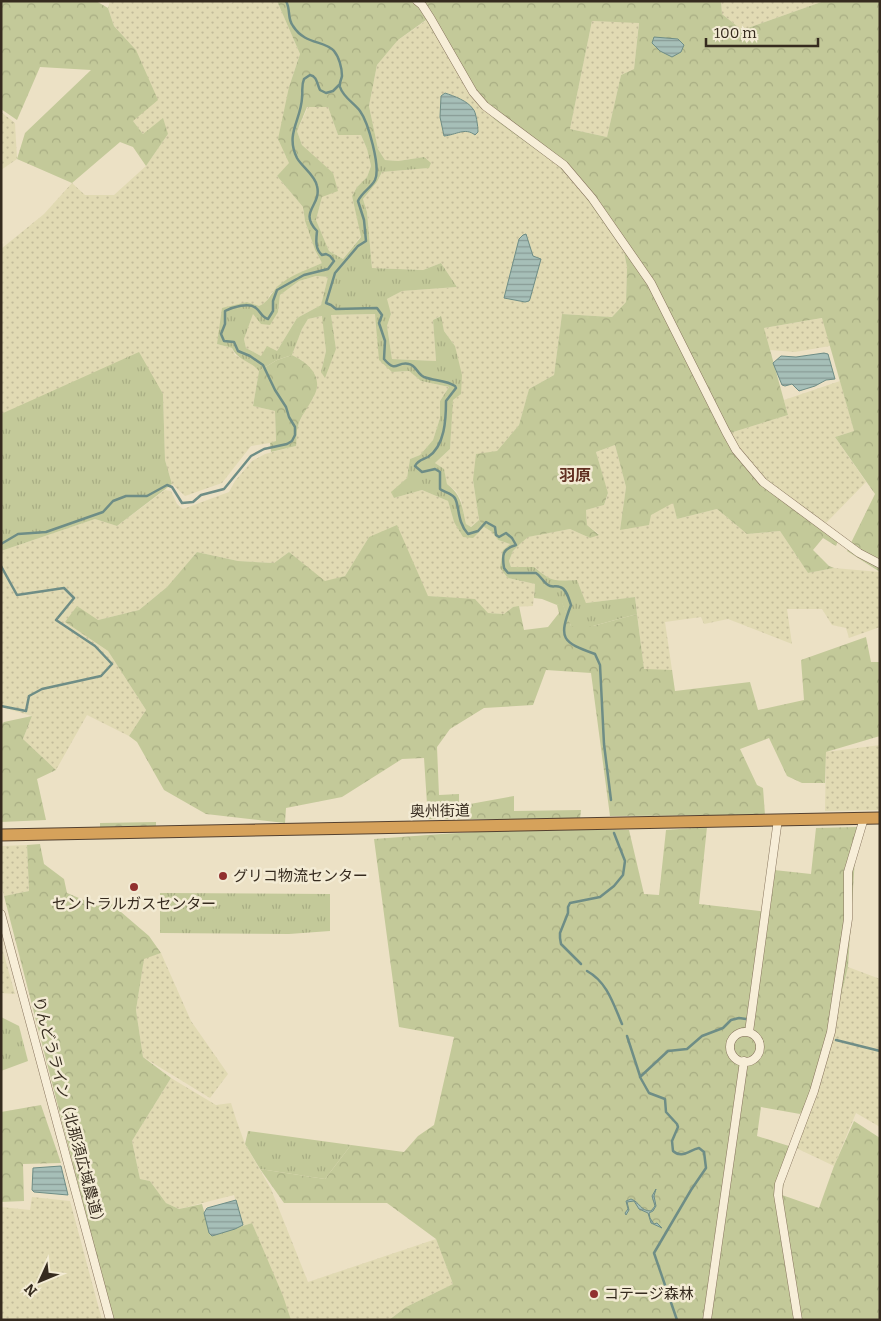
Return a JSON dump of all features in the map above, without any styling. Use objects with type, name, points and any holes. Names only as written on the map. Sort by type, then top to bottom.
[{"type":"highway","name":"奥州街道","points":[[1,835],[880,818]]},
{"type":"street","points":[[417,1],[431,19],[473,92],[486,106],[564,165],[592,198],[651,283],[726,432],[736,450],[749,467],[763,482],[859,553],[880,564]]},
{"type":"street","points":[[798,1320],[778,1195],[779,1184],[814,1091],[831,1032],[848,918],[848,872],[864,818]]},
{"type":"street","points":[[749,1032],[778,819]]},
{"type":"street","name":"りんどうライン（北那須広域農道）","points":[[1,914],[110,1320]]},
{"type":"street","points":[[749,1032],[757,1038],[760,1047],[757,1056],[753,1060],[744,1061],[735,1057],[731,1044],[736,1035],[749,1032]]},
{"type":"street","points":[[707,1320],[744,1061]]},
{"type":"shaded area","points":[[110,1],[229,1],[231,3],[235,1],[277,1],[300,54],[289,87],[289,164],[277,176],[303,207],[305,221],[315,250],[322,263],[296,275],[271,293],[265,304],[259,307],[247,302],[217,344],[232,348],[235,355],[254,364],[259,371],[253,406],[275,411],[276,442],[251,446],[222,483],[185,496],[172,484],[165,460],[163,394],[1,415],[1,249],[44,214],[72,183],[85,195],[114,195],[146,166],[168,134],[143,134],[133,121],[136,50],[114,26],[108,8]]},
{"type":"shaded area","points":[[721,1],[824,1],[742,30],[722,14]]},
{"type":"shaded area","points":[[427,20],[473,98],[495,120],[557,165],[579,188],[624,252],[627,267],[626,302],[612,317],[562,314],[554,375],[529,389],[519,425],[473,480],[479,520],[470,527],[466,524],[461,500],[456,491],[447,484],[444,470],[435,463],[450,449],[455,346],[444,331],[440,316],[433,320],[436,361],[392,359],[387,326],[391,314],[386,300],[401,291],[457,287],[441,263],[423,270],[372,268],[367,212],[363,199],[377,182],[382,172],[429,168],[424,157],[398,161],[385,160],[378,149],[369,106],[377,65],[398,40]]},
{"type":"shaded area","points":[[592,21],[639,22],[634,69],[621,75],[607,137],[570,129]]},
{"type":"shaded area","points":[[308,107],[328,107],[338,135],[361,135],[371,166],[367,177],[357,187],[352,196],[361,236],[343,259],[329,251],[316,220],[322,197],[315,158],[302,145],[297,131]]},
{"type":"shaded area","points":[[1,112],[15,123],[17,159],[1,170]]},
{"type":"shaded area","points":[[316,276],[328,277],[321,305],[297,318],[277,351],[261,356],[246,348],[244,339],[253,313],[278,312],[280,295],[299,281]]},
{"type":"shaded area","points":[[375,314],[392,372],[409,371],[421,381],[449,387],[440,401],[440,418],[433,440],[420,455],[410,459],[407,478],[392,492],[394,498],[422,490],[448,501],[454,522],[480,532],[484,527],[492,532],[498,540],[510,544],[503,550],[508,578],[535,584],[533,606],[513,607],[504,614],[487,613],[476,600],[428,596],[369,537],[345,576],[325,582],[289,552],[274,563],[238,561],[197,552],[167,587],[139,610],[98,620],[65,622],[108,651],[146,710],[129,736],[87,715],[56,770],[23,739],[32,716],[1,707],[1,551],[95,519],[117,526],[165,490],[171,491],[177,504],[183,509],[229,492],[235,481],[252,461],[265,454],[296,446],[297,427],[307,406],[314,397],[303,361],[292,355],[308,319],[323,316],[326,351],[321,372],[336,349],[331,315]]},
{"type":"shaded area","points":[[823,318],[830,346],[795,352],[770,350],[764,328]]},
{"type":"shaded area","points":[[840,381],[854,431],[835,437],[866,482],[826,523],[767,481],[738,448],[730,433],[788,415],[784,400]]},
{"type":"shaded area","points":[[615,445],[626,487],[620,530],[673,502],[677,519],[717,509],[747,534],[780,531],[808,573],[834,568],[880,572],[880,627],[849,638],[846,628],[832,625],[822,609],[787,609],[792,644],[728,619],[704,624],[701,617],[665,622],[672,670],[644,670],[635,597],[586,603],[577,580],[556,581],[534,567],[511,567],[509,561],[513,551],[527,537],[570,529],[590,538],[599,534],[587,525],[586,510],[604,505],[608,494],[596,452]]},
{"type":"shaded area","points":[[880,745],[880,810],[825,811],[826,752]]},
{"type":"shaded area","points":[[27,845],[29,891],[4,896],[1,885],[1,846]]},
{"type":"shaded area","points":[[1,944],[15,994],[1,993]]},
{"type":"shaded area","points":[[161,953],[191,1021],[228,1074],[210,1098],[143,1057],[136,1010],[144,958]]},
{"type":"shaded area","points":[[848,967],[880,979],[880,1127],[856,1113],[834,1166],[796,1148],[818,1090]]},
{"type":"shaded area","points":[[171,1078],[216,1105],[231,1103],[245,1144],[271,1189],[308,1282],[436,1239],[453,1284],[406,1307],[389,1320],[290,1320],[252,1223],[243,1226],[234,1195],[179,1209],[166,1203],[150,1181],[140,1179],[132,1141]]},
{"type":"shaded area","points":[[32,1197],[70,1201],[102,1320],[1,1320],[1,1207],[30,1210]]},
{"type":"green space","points":[[1,1],[96,1],[108,8],[114,26],[136,50],[158,100],[133,121],[143,134],[163,118],[168,134],[146,166],[133,147],[120,142],[72,183],[17,159],[25,133],[91,70],[40,67],[17,120],[1,109]]},
{"type":"green space","points":[[277,1],[721,1],[722,14],[742,30],[824,1],[880,1],[880,572],[847,551],[875,494],[835,437],[854,431],[822,318],[764,328],[788,415],[730,433],[734,451],[762,483],[838,541],[836,546],[823,538],[813,550],[829,566],[834,568],[808,573],[780,531],[747,534],[717,509],[677,519],[673,503],[651,515],[649,525],[620,530],[626,487],[615,445],[596,452],[608,493],[604,505],[586,510],[587,525],[599,535],[590,538],[570,529],[528,537],[520,544],[510,544],[498,540],[479,520],[473,480],[476,454],[497,451],[519,425],[529,389],[554,375],[562,314],[612,317],[626,302],[627,267],[624,252],[579,188],[557,165],[495,120],[473,98],[426,20],[398,40],[377,65],[369,106],[378,149],[367,149],[361,135],[338,135],[328,107],[307,107],[297,131],[302,145],[333,173],[338,191],[322,197],[316,220],[305,221],[303,207],[277,176],[289,163],[278,139],[289,87],[300,54]],"holes":[[[592,21],[639,23],[634,69],[621,75],[607,137],[570,129]]]},
{"type":"green space","points":[[367,149],[378,149],[385,160],[398,161],[424,157],[431,163],[429,168],[382,172],[377,182],[363,199],[367,212],[372,268],[423,270],[441,263],[457,287],[402,291],[387,299],[391,314],[387,326],[392,359],[436,361],[433,320],[441,316],[444,331],[455,346],[462,375],[461,394],[453,400],[450,449],[435,463],[444,469],[447,484],[459,497],[466,524],[471,527],[479,520],[484,527],[473,538],[463,537],[454,522],[448,501],[422,490],[394,498],[391,492],[407,478],[410,459],[420,455],[433,440],[440,418],[440,401],[449,387],[421,381],[409,371],[392,372],[379,360],[375,314],[331,315],[336,349],[325,378],[321,372],[326,351],[322,316],[308,319],[292,355],[277,360],[259,371],[237,355],[232,348],[217,344],[222,308],[247,302],[259,306],[265,303],[283,282],[322,263],[315,250],[305,221],[316,220],[329,251],[343,259],[361,237],[352,196],[357,187],[367,177],[371,166]],"holes":[[[316,276],[328,277],[321,305],[297,318],[277,351],[267,346],[261,356],[246,348],[244,339],[253,314],[261,324],[270,325],[278,312],[280,295],[299,281]]]},
{"type":"green space","points":[[139,352],[163,394],[165,460],[172,484],[117,526],[95,519],[1,551],[1,414]]},
{"type":"green space","points":[[292,355],[304,362],[313,372],[317,384],[316,391],[299,422],[296,446],[271,452],[270,443],[276,441],[275,411],[253,406],[259,371],[277,360]]},
{"type":"green space","points":[[397,525],[428,596],[475,599],[488,613],[504,614],[513,607],[519,606],[524,630],[548,627],[559,613],[557,605],[562,602],[571,626],[593,626],[637,614],[644,669],[672,670],[675,691],[750,682],[758,710],[804,700],[801,660],[866,637],[871,662],[880,662],[880,736],[826,752],[825,783],[802,783],[787,776],[769,738],[740,749],[757,785],[763,788],[765,815],[610,816],[591,673],[546,670],[533,705],[484,708],[450,729],[437,747],[439,795],[459,794],[459,806],[514,796],[514,811],[581,810],[580,819],[428,819],[424,758],[402,759],[342,797],[286,808],[285,823],[206,814],[164,790],[137,742],[129,736],[146,710],[108,651],[65,622],[77,606],[98,620],[139,610],[167,587],[197,552],[238,561],[274,563],[289,552],[325,581],[345,576],[369,537]]},
{"type":"green space","points":[[510,544],[520,544],[513,551],[509,561],[511,567],[534,567],[545,576],[554,580],[577,580],[586,603],[635,597],[637,614],[593,626],[571,626],[562,603],[557,605],[534,598],[535,584],[508,578],[500,568],[503,550]]},
{"type":"green space","points":[[32,716],[23,739],[56,770],[37,779],[46,820],[1,822],[1,725],[4,722]]},
{"type":"green space","points":[[156,822],[156,826],[100,827],[100,823]]},
{"type":"green space","points":[[707,827],[699,904],[768,912],[774,870],[811,874],[816,828],[857,827],[848,967],[818,1090],[800,1114],[761,1107],[757,1136],[789,1146],[782,1195],[819,1208],[834,1166],[854,1121],[880,1138],[880,1320],[389,1320],[406,1307],[453,1284],[436,1239],[387,1203],[284,1203],[260,1169],[325,1179],[351,1145],[404,1152],[418,1136],[434,1125],[454,1037],[399,1027],[374,839],[501,831],[629,830],[644,894],[659,895],[666,830]]},
{"type":"green space","points":[[40,844],[44,864],[64,879],[67,893],[98,906],[107,900],[149,936],[161,953],[144,959],[136,1010],[143,1057],[171,1078],[132,1141],[140,1179],[150,1181],[166,1203],[179,1209],[202,1204],[211,1236],[252,1223],[283,1296],[291,1320],[113,1320],[4,896],[29,891],[27,845]]},
{"type":"green space","points":[[160,893],[330,894],[330,931],[289,934],[160,933]]},
{"type":"green space","points":[[1,1017],[19,1026],[28,1061],[1,1071]]},
{"type":"green space","points":[[41,1105],[61,1163],[23,1164],[24,1201],[1,1202],[1,1112]]},
{"type":"green space","points":[[248,1131],[351,1145],[325,1179],[260,1169],[245,1144]]},
{"type":"water","points":[[654,37],[678,39],[684,45],[681,52],[672,57],[660,51],[652,43]]},
{"type":"water","points":[[445,93],[464,101],[474,110],[478,132],[475,135],[464,132],[444,136],[440,117],[441,96]]},
{"type":"water","points":[[526,234],[533,256],[541,259],[530,299],[525,302],[504,298],[519,239]]},
{"type":"water","points":[[828,354],[835,379],[826,380],[799,391],[792,384],[782,385],[773,363],[781,356],[796,357]]},
{"type":"water","points":[[61,1166],[68,1195],[34,1192],[32,1190],[33,1168]]},
{"type":"water","points":[[656,1189],[654,1196],[656,1206],[653,1211],[649,1213],[654,1224],[657,1223],[662,1228],[651,1223],[648,1213],[639,1209],[634,1201],[627,1202],[629,1210],[626,1215],[625,1213],[628,1209],[626,1201],[631,1199],[636,1202],[644,1210],[651,1211],[655,1206],[652,1196]]},
{"type":"water","points":[[236,1200],[243,1225],[212,1236],[209,1233],[204,1213],[207,1208]]},
{"type":"waterway","points":[[286,1],[291,23],[298,32],[309,39],[325,45],[336,53],[342,76],[340,87],[360,111],[370,134],[375,155],[375,180],[358,201],[364,220],[366,241],[358,246],[335,273],[326,303],[336,309],[377,308],[382,315],[379,323],[385,341],[384,359],[392,366],[411,365],[424,377],[455,386],[456,388],[446,401],[445,424],[438,446],[434,452],[419,461],[415,466],[422,472],[435,469],[440,472],[440,489],[451,494],[456,500],[462,524],[468,534],[478,531],[486,522],[495,527],[496,535],[499,537],[506,533],[512,538],[516,545],[508,548],[503,556],[504,568],[508,573],[536,573],[548,585],[560,587],[566,592],[571,605],[565,625],[564,632],[566,638],[576,646],[595,654],[600,665],[604,744],[611,800]]},
{"type":"waterway","points":[[1,544],[18,534],[46,532],[103,512],[113,501],[126,496],[147,496],[167,485],[172,487],[182,503],[193,502],[201,495],[224,489],[251,456],[264,449],[287,444],[292,441],[295,435],[295,427],[263,365],[250,356],[238,351],[234,342],[224,341],[221,334],[225,324],[225,311],[249,305],[256,308],[262,316],[268,319],[273,311],[273,301],[277,290],[304,275],[328,269],[334,261],[330,256],[322,255],[317,247],[317,231],[310,218],[310,213],[318,193],[317,186],[314,178],[297,158],[293,134],[301,106],[304,79],[310,75],[312,76],[320,90],[326,93],[333,91],[339,85]]},
{"type":"waterway","points":[[1,566],[17,595],[64,588],[74,598],[56,620],[95,646],[112,664],[101,676],[42,689],[29,696],[26,711],[1,706]]},
{"type":"waterway","points":[[581,964],[561,944],[560,933],[570,903],[600,897],[614,886],[623,875],[625,861],[614,833]]},
{"type":"waterway","points":[[587,971],[600,981],[604,987],[622,1024]]},
{"type":"waterway","points":[[677,1320],[654,1253],[706,1168],[704,1152],[699,1148],[683,1154],[673,1151],[672,1141],[678,1127],[677,1124],[666,1112],[665,1099],[649,1093],[640,1077],[668,1051],[687,1049],[702,1036],[723,1028],[731,1020],[746,1019]]},
{"type":"waterway","points":[[627,1036],[640,1076]]},
{"type":"waterway","points":[[836,1040],[880,1051]]},
{"type":"place","name":"グリコ物流センター","points":[[223,876]]},
{"type":"place","name":"セントラルガスセンター","points":[[134,887]]},
{"type":"place","name":"コテージ森林","points":[[594,1294]]},
{"type":"district","name":"羽原","points":[[575,475]]}]
